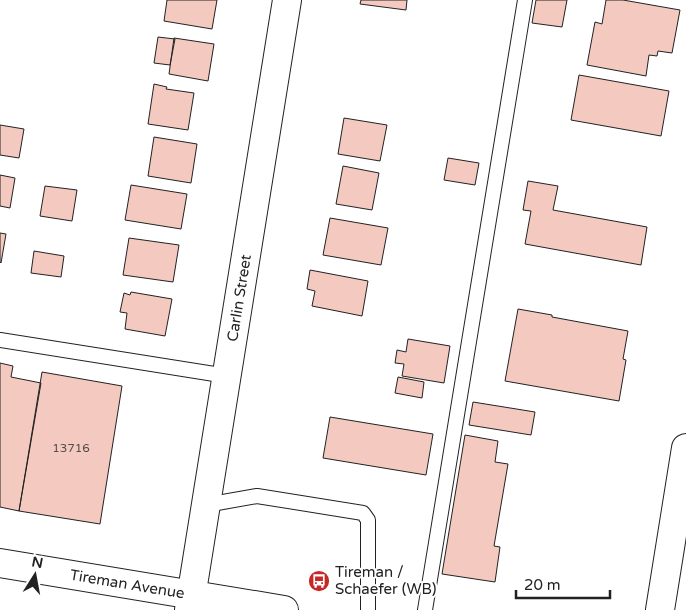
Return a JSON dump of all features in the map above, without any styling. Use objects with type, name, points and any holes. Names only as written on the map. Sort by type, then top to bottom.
[{"type":"street","name":"Carlin Street","points":[[191,602],[287,0]]},
{"type":"street","points":[[660,610],[686,448]]},
{"type":"street","name":"Tireman Avenue","points":[[0,564],[191,602],[284,610]]},
{"type":"lane","points":[[425,610],[525,0]]},
{"type":"lane","points":[[0,340],[227,376]]},
{"type":"lane","points":[[206,505],[257,496],[363,514],[368,520],[368,610]]},
{"type":"building","points":[[167,0],[217,0],[212,29],[164,21]]},
{"type":"building","points":[[361,0],[407,0],[406,10],[360,4]]},
{"type":"building","points":[[536,0],[567,0],[562,27],[532,23]]},
{"type":"building","points":[[606,0],[623,0],[680,10],[672,53],[658,51],[657,56],[649,55],[646,76],[587,65],[595,22],[602,24]]},
{"type":"building","points":[[158,37],[175,39],[170,65],[154,63]]},
{"type":"building","points":[[174,38],[214,44],[208,81],[169,74]]},
{"type":"building","points":[[579,75],[669,91],[661,136],[571,120]]},
{"type":"building","points":[[154,84],[167,87],[166,89],[194,93],[188,130],[148,124]]},
{"type":"building","points":[[344,118],[387,125],[380,161],[338,154]]},
{"type":"building","points":[[0,125],[24,129],[19,158],[0,155]]},
{"type":"building","points":[[154,137],[197,144],[191,183],[148,176]]},
{"type":"building","points":[[448,158],[479,163],[475,185],[444,180]]},
{"type":"building","points":[[343,166],[379,173],[372,210],[336,204]]},
{"type":"building","points":[[0,175],[15,178],[10,208],[0,206]]},
{"type":"building","points":[[528,181],[558,186],[553,210],[647,227],[641,265],[525,244],[531,211],[523,210]]},
{"type":"building","points":[[131,185],[187,194],[181,229],[125,220]]},
{"type":"building","points":[[45,186],[77,190],[72,221],[40,216]]},
{"type":"building","points":[[330,218],[388,228],[381,265],[323,255]]},
{"type":"building","points":[[0,233],[6,234],[1,263],[0,262]]},
{"type":"building","points":[[129,238],[179,245],[173,282],[123,275]]},
{"type":"building","points":[[34,251],[64,256],[61,277],[31,273]]},
{"type":"building","points":[[310,270],[368,281],[362,316],[312,306],[315,291],[307,289]]},
{"type":"building","points":[[131,292],[172,299],[165,336],[125,329],[127,313],[120,312],[124,293],[130,295]]},
{"type":"building","points":[[518,309],[628,331],[623,359],[626,360],[619,401],[505,381]]},
{"type":"building","points":[[408,339],[450,346],[444,383],[402,376],[404,364],[395,363],[397,350],[406,352]]},
{"type":"building","points":[[0,363],[13,366],[11,377],[41,383],[19,511],[0,507]]},
{"type":"building","points":[[42,372],[122,386],[100,524],[19,511]]},
{"type":"building","points":[[398,377],[424,382],[422,398],[395,393]]},
{"type":"building","points":[[473,402],[535,412],[531,435],[469,425]]},
{"type":"building","points":[[330,417],[433,434],[426,475],[323,458]]},
{"type":"building","points":[[465,435],[498,441],[495,462],[508,464],[494,546],[500,547],[495,582],[442,574]]},
{"type":"place","name":"Tireman / Schaefer (WB)","points":[[319,581]]}]
